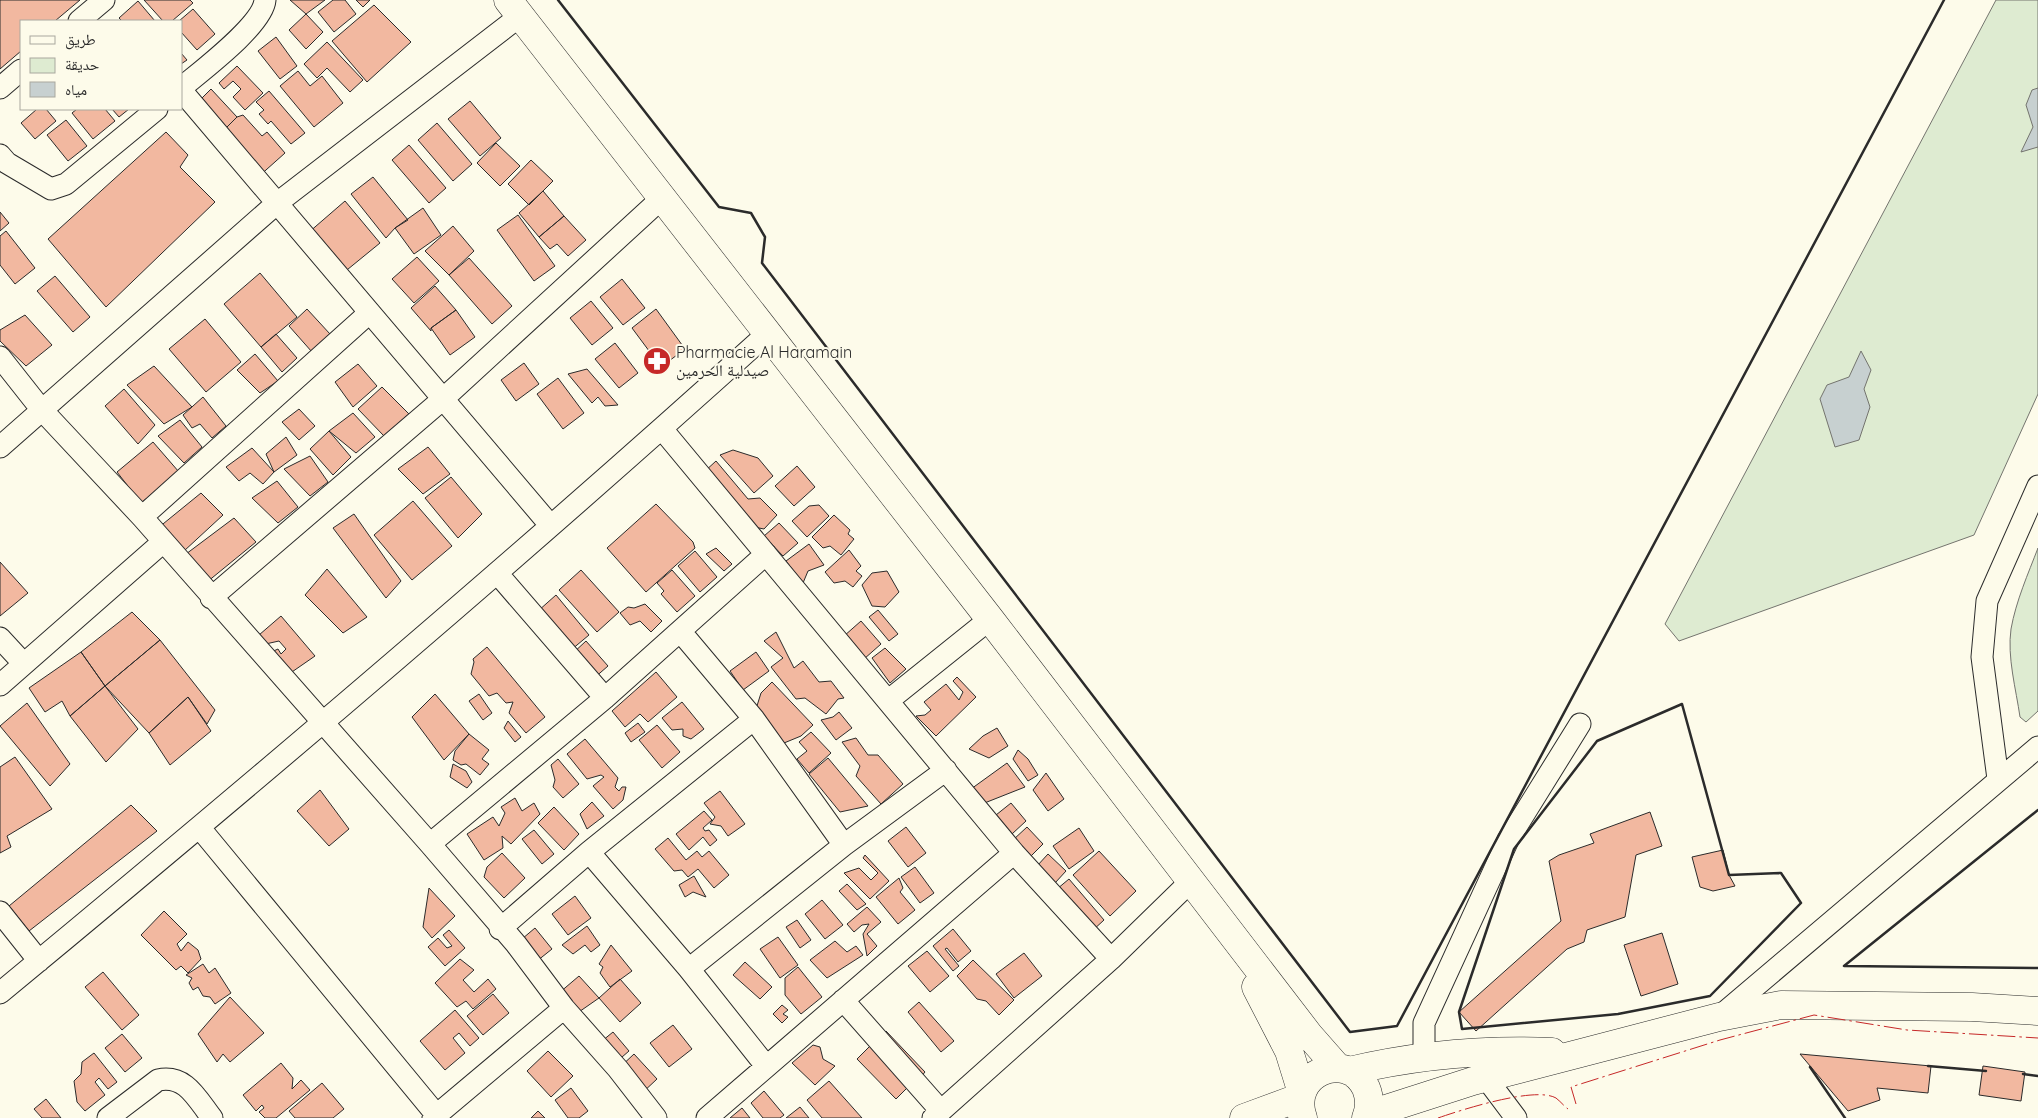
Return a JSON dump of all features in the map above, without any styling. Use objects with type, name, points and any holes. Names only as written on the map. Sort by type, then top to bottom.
[{"type":"main road","points":[[514,8],[990,619],[1309,1035],[1343,1070],[1357,1077],[1368,1094],[1366,1116],[1486,1078],[1581,1052],[1720,1017],[1781,1005],[1972,1007],[2038,1011]]},
{"type":"main road","points":[[1222,921],[1289,1052],[1302,1103]]},
{"type":"main road","points":[[1302,1103],[1310,1078],[1318,1072],[1343,1070],[1424,1056],[1480,1051],[1581,1052]]},
{"type":"main road","points":[[1244,1118],[1302,1103]]},
{"type":"street","points":[[80,20],[104,0]]},
{"type":"street","points":[[182,88],[253,25],[264,7],[265,0]]},
{"type":"street","points":[[0,447],[276,204],[514,8]]},
{"type":"street","points":[[0,88],[20,71]]},
{"type":"street","points":[[182,90],[368,314],[550,525]]},
{"type":"street","points":[[2,162],[51,189],[66,184],[155,110]]},
{"type":"street","points":[[211,598],[443,399],[662,198]]},
{"type":"street","points":[[142,517],[368,314]]},
{"type":"street","points":[[0,993],[322,725],[662,429],[768,333]]},
{"type":"street","points":[[0,357],[41,409],[142,517],[322,725],[430,844],[500,929],[516,944],[564,1008],[618,1069],[656,1118]]},
{"type":"street","points":[[662,429],[889,700],[1014,853],[1112,959]]},
{"type":"street","points":[[1998,779],[1982,657],[1987,601],[2038,486]]},
{"type":"street","points":[[0,685],[163,542]]},
{"type":"street","points":[[430,844],[605,698],[766,554]]},
{"type":"street","points":[[497,573],[605,698]]},
{"type":"street","points":[[889,700],[990,619]]},
{"type":"street","points":[[680,631],[754,719],[844,845]]},
{"type":"street","points":[[0,638],[24,664]]},
{"type":"street","points":[[500,929],[590,852],[754,719]]},
{"type":"street","points":[[1424,1056],[1424,1023],[1508,840],[1580,724]]},
{"type":"street","points":[[1720,1017],[2038,747]]},
{"type":"street","points":[[689,969],[844,845],[946,770]]},
{"type":"street","points":[[199,827],[436,1117],[564,1008]]},
{"type":"street","points":[[590,852],[689,969],[766,1066]]},
{"type":"street","points":[[707,1118],[1014,853]]},
{"type":"street","points":[[843,1000],[937,1115],[1112,959],[1191,881]]},
{"type":"street","points":[[0,912],[39,961]]},
{"type":"street","points":[[108,1118],[158,1080],[176,1078],[184,1084],[212,1118]]},
{"type":"street","points":[[1486,1078],[1516,1118]]},
{"type":"green space","points":[[1996,0],[2038,0],[2038,394],[1974,535],[1679,641],[1665,624]]},
{"type":"green space","points":[[2038,548],[2038,711],[2026,722],[2020,717],[2011,662],[2010,640],[2016,608]]},
{"type":"water","points":[[2038,88],[2038,147],[2021,152],[2033,127],[2026,105],[2032,90]]},
{"type":"water","points":[[1861,351],[1871,370],[1864,389],[1870,407],[1859,440],[1835,447],[1820,399],[1827,385],[1849,377]]},
{"type":"building","points":[[0,0],[80,0],[56,20],[20,20],[20,52],[0,69]]},
{"type":"building","points":[[144,0],[190,0],[193,3],[173,20],[162,20]]},
{"type":"building","points":[[290,0],[325,0],[306,14]]},
{"type":"building","points":[[333,0],[345,0],[356,14],[334,32],[318,12]]},
{"type":"building","points":[[356,0],[370,0],[363,7]]},
{"type":"building","points":[[138,1],[154,20],[121,20],[119,18]]},
{"type":"building","points":[[374,5],[411,42],[367,82],[332,41]]},
{"type":"building","points":[[193,9],[215,34],[197,50],[182,33],[182,20],[180,20]]},
{"type":"building","points":[[306,14],[323,32],[306,49],[289,30]]},
{"type":"building","points":[[276,37],[297,66],[280,79],[258,51]]},
{"type":"building","points":[[327,42],[363,80],[350,92],[327,68],[317,78],[304,64]]},
{"type":"building","points":[[182,54],[187,60],[182,63]]},
{"type":"building","points":[[237,66],[263,93],[245,110],[233,97],[241,89],[233,81],[224,89],[219,83]]},
{"type":"building","points":[[298,71],[310,86],[322,76],[343,103],[314,127],[280,86]]},
{"type":"building","points":[[211,89],[237,117],[221,133],[194,106]]},
{"type":"building","points":[[269,91],[305,133],[291,144],[271,121],[268,124],[259,114],[264,110],[256,102]]},
{"type":"building","points":[[470,101],[501,138],[480,156],[448,119]]},
{"type":"building","points":[[36,110],[47,110],[56,121],[35,139],[21,123]]},
{"type":"building","points":[[76,110],[106,110],[115,121],[93,139],[72,113]]},
{"type":"building","points":[[113,110],[128,110],[119,117]]},
{"type":"building","points":[[243,115],[262,136],[267,132],[285,153],[257,178],[221,133],[237,117]]},
{"type":"building","points":[[66,120],[87,146],[68,161],[47,135]]},
{"type":"building","points":[[437,123],[472,164],[453,181],[418,140]]},
{"type":"building","points":[[166,132],[188,155],[180,167],[215,202],[106,307],[48,239]]},
{"type":"building","points":[[496,143],[520,166],[500,186],[477,163]]},
{"type":"building","points":[[409,145],[446,188],[429,203],[392,160]]},
{"type":"building","points":[[531,160],[553,181],[529,205],[508,184]]},
{"type":"building","points":[[373,177],[408,220],[395,228],[386,238],[351,194]]},
{"type":"building","points":[[543,191],[564,216],[539,237],[519,213]]},
{"type":"building","points":[[345,201],[380,243],[342,274],[308,233]]},
{"type":"building","points":[[423,208],[441,235],[414,254],[395,228]]},
{"type":"building","points":[[0,212],[9,223],[0,231]]},
{"type":"building","points":[[518,215],[555,266],[534,281],[497,230]]},
{"type":"building","points":[[564,216],[586,240],[568,256],[557,244],[550,249],[539,237]]},
{"type":"building","points":[[453,226],[474,251],[449,275],[425,251]]},
{"type":"building","points":[[6,231],[35,268],[15,284],[0,265],[0,236]]},
{"type":"building","points":[[417,257],[439,281],[414,303],[392,279]]},
{"type":"building","points":[[469,258],[512,306],[492,324],[449,275]]},
{"type":"building","points":[[260,273],[297,317],[261,347],[224,304]]},
{"type":"building","points":[[55,276],[90,317],[73,332],[37,291]]},
{"type":"building","points":[[622,279],[645,308],[623,325],[600,297]]},
{"type":"building","points":[[435,286],[456,310],[431,328],[431,331],[411,308]]},
{"type":"building","points":[[591,301],[613,328],[592,345],[570,318]]},
{"type":"building","points":[[307,309],[330,334],[312,352],[289,326]]},
{"type":"building","points":[[656,309],[685,349],[661,367],[632,328]]},
{"type":"building","points":[[456,310],[475,337],[450,355],[431,328]]},
{"type":"building","points":[[25,315],[52,345],[26,366],[0,341],[0,330]]},
{"type":"building","points":[[205,319],[241,362],[206,392],[169,349]]},
{"type":"building","points":[[276,334],[297,358],[282,372],[261,347]]},
{"type":"building","points":[[615,343],[638,373],[619,388],[595,359]]},
{"type":"building","points":[[255,354],[278,381],[260,393],[237,370]]},
{"type":"building","points":[[524,363],[539,384],[516,401],[501,380]]},
{"type":"building","points":[[358,364],[377,386],[353,407],[335,382]]},
{"type":"building","points":[[154,366],[192,407],[164,424],[127,385]]},
{"type":"building","points":[[587,369],[618,405],[605,406],[598,397],[592,403],[568,374]]},
{"type":"building","points":[[558,378],[584,413],[563,429],[537,394]]},
{"type":"building","points":[[382,387],[409,414],[384,436],[358,409]]},
{"type":"building","points":[[124,389],[155,425],[138,444],[105,406]]},
{"type":"building","points":[[203,397],[226,426],[212,438],[200,424],[192,428],[183,415]]},
{"type":"building","points":[[299,409],[315,426],[299,440],[282,422]]},
{"type":"building","points":[[353,413],[375,437],[356,453],[329,431]]},
{"type":"building","points":[[180,420],[202,447],[184,463],[158,436]]},
{"type":"building","points":[[329,431],[351,457],[333,475],[310,449]]},
{"type":"building","points":[[286,437],[297,455],[274,472],[266,454]]},
{"type":"building","points":[[153,442],[179,472],[141,503],[117,472]]},
{"type":"building","points":[[428,447],[450,474],[423,494],[398,469]]},
{"type":"building","points":[[252,448],[274,472],[263,484],[250,473],[239,481],[226,467]]},
{"type":"building","points":[[733,450],[758,458],[773,476],[754,493],[720,455]]},
{"type":"building","points":[[310,456],[328,482],[310,496],[284,469]]},
{"type":"building","points":[[716,461],[748,499],[760,498],[777,515],[764,529],[749,526],[704,472]]},
{"type":"building","points":[[797,466],[815,487],[794,506],[775,486]]},
{"type":"building","points":[[451,477],[482,514],[458,538],[425,498]]},
{"type":"building","points":[[277,481],[298,507],[278,523],[252,498]]},
{"type":"building","points":[[201,493],[223,515],[184,551],[158,528]]},
{"type":"building","points":[[413,501],[452,546],[412,580],[374,535]]},
{"type":"building","points":[[656,504],[693,542],[695,548],[646,592],[607,548]]},
{"type":"building","points":[[819,505],[829,516],[807,537],[792,521],[809,506]]},
{"type":"building","points":[[354,514],[401,581],[386,598],[333,528]]},
{"type":"building","points":[[834,515],[850,530],[848,534],[854,539],[841,555],[830,546],[823,548],[812,537]]},
{"type":"building","points":[[234,518],[256,542],[207,582],[182,557]]},
{"type":"building","points":[[779,523],[798,543],[783,556],[764,536]]},
{"type":"building","points":[[809,544],[824,565],[808,571],[803,583],[786,561]]},
{"type":"building","points":[[716,548],[732,564],[724,571],[706,554]]},
{"type":"building","points":[[849,550],[861,566],[856,571],[862,576],[853,587],[845,581],[834,583],[825,572]]},
{"type":"building","points":[[695,551],[717,577],[700,592],[678,566]]},
{"type":"building","points":[[0,562],[28,593],[0,616]]},
{"type":"building","points":[[327,569],[367,617],[343,633],[305,595]]},
{"type":"building","points":[[581,570],[619,612],[597,632],[559,590]]},
{"type":"building","points":[[672,570],[695,596],[677,612],[661,594],[664,591],[657,583]]},
{"type":"building","points":[[887,571],[899,592],[885,607],[872,606],[862,585],[872,573]]},
{"type":"building","points":[[556,595],[589,635],[571,650],[538,611]]},
{"type":"building","points":[[645,604],[662,621],[651,632],[640,621],[630,625],[620,613],[628,607],[634,608]]},
{"type":"building","points":[[878,610],[898,634],[889,641],[869,617]]},
{"type":"building","points":[[132,612],[160,640],[105,686],[81,652]]},
{"type":"building","points":[[281,616],[315,656],[289,674],[267,654],[278,649],[281,654],[286,649],[279,641],[261,645],[259,635]]},
{"type":"building","points":[[861,621],[881,644],[864,659],[844,636]]},
{"type":"building","points":[[776,632],[794,668],[803,661],[819,682],[831,681],[844,698],[838,699],[826,714],[805,698],[796,699],[771,667],[783,658],[764,641]]},
{"type":"building","points":[[160,640],[215,710],[207,724],[188,697],[149,733],[105,686]]},
{"type":"building","points":[[586,641],[608,666],[593,679],[572,654]]},
{"type":"building","points":[[487,647],[545,717],[526,733],[509,713],[513,702],[506,703],[497,693],[489,696],[471,674],[473,659]]},
{"type":"building","points":[[885,648],[906,669],[890,683],[872,658]]},
{"type":"building","points":[[81,652],[105,686],[70,716],[62,701],[45,712],[29,688]]},
{"type":"building","points":[[756,652],[769,671],[743,690],[730,671]]},
{"type":"building","points":[[656,672],[677,697],[648,722],[640,714],[625,727],[612,711]]},
{"type":"building","points":[[957,677],[976,697],[936,736],[916,716],[925,715],[931,710],[924,702],[946,684],[959,700],[963,692],[953,681]]},
{"type":"building","points":[[772,682],[813,725],[801,736],[784,743],[756,709],[761,693]]},
{"type":"building","points":[[105,686],[138,729],[106,762],[70,716]]},
{"type":"building","points":[[435,694],[469,734],[444,760],[412,717]]},
{"type":"building","points":[[479,694],[492,713],[483,720],[469,701]]},
{"type":"building","points":[[188,697],[211,731],[170,765],[149,733]]},
{"type":"building","points":[[682,702],[704,729],[691,739],[683,736],[683,729],[672,730],[662,718]]},
{"type":"building","points":[[27,703],[70,764],[50,786],[0,726]]},
{"type":"building","points":[[839,712],[852,728],[836,740],[821,720],[833,717]]},
{"type":"building","points":[[508,721],[521,737],[515,742],[504,728]]},
{"type":"building","points":[[638,723],[645,732],[631,742],[625,733]]},
{"type":"building","points":[[657,725],[680,752],[662,768],[639,740]]},
{"type":"building","points":[[997,728],[1008,746],[989,758],[969,749],[983,736]]},
{"type":"building","points":[[811,732],[831,753],[809,773],[797,759],[807,751],[799,742]]},
{"type":"building","points":[[469,734],[489,750],[482,759],[489,764],[480,775],[466,764],[461,765],[453,760],[455,751]]},
{"type":"building","points":[[856,738],[868,755],[878,755],[903,784],[881,804],[856,776],[860,766],[842,742]]},
{"type":"building","points":[[585,739],[618,778],[615,787],[619,791],[622,787],[626,787],[623,800],[613,809],[593,786],[604,777],[601,775],[587,779],[567,754]]},
{"type":"building","points":[[1018,750],[1028,759],[1038,775],[1028,781],[1013,759]]},
{"type":"building","points":[[15,757],[52,809],[7,836],[11,847],[0,853],[0,767]]},
{"type":"building","points":[[828,758],[868,806],[840,812],[809,774]]},
{"type":"building","points":[[558,759],[579,784],[563,798],[553,787],[555,780],[551,765]]},
{"type":"building","points":[[1007,763],[1025,787],[982,804],[971,789]]},
{"type":"building","points":[[453,764],[466,771],[472,782],[467,788],[450,777]]},
{"type":"building","points":[[1046,773],[1064,799],[1048,811],[1033,790]]},
{"type":"building","points":[[320,790],[349,829],[329,846],[297,811]]},
{"type":"building","points":[[720,791],[745,824],[728,836],[721,826],[710,824],[715,817],[704,803]]},
{"type":"building","points":[[515,798],[522,811],[534,803],[540,814],[511,844],[502,836],[503,848],[484,860],[467,834],[493,817],[499,826],[505,813],[501,807]]},
{"type":"building","points":[[592,802],[604,816],[587,829],[580,814]]},
{"type":"building","points":[[1011,803],[1026,821],[1012,834],[996,815]]},
{"type":"building","points":[[131,805],[157,831],[29,931],[9,906]]},
{"type":"building","points":[[554,807],[579,834],[564,850],[538,823]]},
{"type":"building","points":[[704,811],[712,820],[703,828],[705,831],[709,830],[717,840],[710,846],[703,837],[689,850],[676,834]]},
{"type":"building","points":[[1650,812],[1662,846],[1636,855],[1625,917],[1587,930],[1584,942],[1567,949],[1476,1031],[1459,1012],[1561,921],[1549,861],[1559,855],[1594,843],[1590,834]]},
{"type":"building","points":[[906,827],[926,853],[908,867],[888,841]]},
{"type":"building","points":[[1027,827],[1043,844],[1029,858],[1013,840]]},
{"type":"building","points":[[1079,828],[1094,851],[1069,869],[1053,846]]},
{"type":"building","points":[[534,830],[554,854],[542,864],[522,839]]},
{"type":"building","points":[[668,838],[686,860],[697,851],[702,857],[709,851],[729,875],[714,888],[698,869],[688,877],[682,870],[674,871],[655,849]]},
{"type":"building","points":[[1723,850],[1729,875],[1735,886],[1713,891],[1700,887],[1692,857]]},
{"type":"building","points":[[1099,851],[1136,891],[1110,916],[1073,875]]},
{"type":"building","points":[[502,853],[525,878],[504,898],[484,877],[487,867]]},
{"type":"building","points":[[1048,854],[1066,871],[1055,883],[1037,866]]},
{"type":"building","points":[[865,855],[889,881],[870,899],[844,873],[859,868],[871,880],[878,873],[863,858]]},
{"type":"building","points":[[915,867],[934,893],[920,903],[901,877]]},
{"type":"building","points":[[694,876],[706,897],[693,892],[685,897],[679,885]]},
{"type":"building","points":[[899,878],[903,888],[900,892],[915,910],[898,924],[876,897]]},
{"type":"building","points":[[1069,879],[1104,920],[1092,931],[1057,889]]},
{"type":"building","points":[[847,884],[866,904],[857,910],[839,891]]},
{"type":"building","points":[[429,888],[455,916],[432,938],[423,927]]},
{"type":"building","points":[[575,896],[591,918],[568,935],[552,914]]},
{"type":"building","points":[[822,900],[843,925],[825,939],[805,914]]},
{"type":"building","points":[[867,907],[881,922],[867,934],[877,946],[867,956],[863,934],[869,924],[862,925],[854,932],[847,924]]},
{"type":"building","points":[[164,911],[187,934],[177,944],[181,951],[188,942],[198,950],[201,959],[188,973],[181,966],[176,970],[141,935]]},
{"type":"building","points":[[797,920],[811,940],[800,948],[786,927]]},
{"type":"building","points":[[587,926],[600,945],[591,952],[585,945],[573,954],[562,945]]},
{"type":"building","points":[[535,928],[552,949],[532,965],[516,944]]},
{"type":"building","points":[[953,929],[971,951],[958,962],[947,948],[945,949],[959,966],[953,971],[933,946]]},
{"type":"building","points":[[449,930],[465,948],[445,966],[428,947],[438,938],[447,948],[452,946],[443,935]]},
{"type":"building","points":[[1662,933],[1678,984],[1641,996],[1624,945]]},
{"type":"building","points":[[778,937],[798,965],[780,978],[760,949]]},
{"type":"building","points":[[835,941],[847,952],[856,946],[863,955],[827,978],[810,960]]},
{"type":"building","points":[[611,945],[632,971],[610,987],[600,973],[603,967],[599,964]]},
{"type":"building","points":[[927,951],[949,976],[930,992],[908,966]]},
{"type":"building","points":[[1024,953],[1042,976],[1014,998],[996,974]]},
{"type":"building","points":[[460,959],[474,970],[463,980],[474,992],[488,979],[496,989],[473,1009],[466,1001],[457,1007],[435,983]]},
{"type":"building","points":[[973,960],[1014,1000],[999,1015],[986,1001],[977,999],[957,976]]},
{"type":"building","points":[[745,962],[772,987],[760,999],[733,975]]},
{"type":"building","points":[[203,964],[209,973],[215,968],[231,993],[215,1004],[210,997],[203,996],[198,987],[193,990],[189,983],[192,978],[186,975]]},
{"type":"building","points":[[798,967],[822,997],[801,1014],[785,995],[785,978]]},
{"type":"building","points":[[103,972],[139,1015],[122,1030],[85,987]]},
{"type":"building","points":[[579,976],[599,998],[576,1014],[559,993]]},
{"type":"building","points":[[620,979],[641,1003],[620,1022],[599,998]]},
{"type":"building","points":[[493,994],[509,1013],[483,1035],[467,1016]]},
{"type":"building","points":[[230,997],[264,1033],[230,1062],[223,1054],[217,1062],[198,1034]]},
{"type":"building","points":[[919,1002],[954,1041],[941,1052],[908,1012]]},
{"type":"building","points":[[782,1005],[788,1010],[783,1014],[788,1017],[782,1023],[773,1014]]},
{"type":"building","points":[[455,1010],[479,1038],[470,1046],[459,1033],[453,1038],[465,1053],[445,1070],[420,1041]]},
{"type":"building","points":[[673,1025],[692,1049],[669,1067],[650,1043]]},
{"type":"building","points":[[886,1031],[925,1072],[919,1079],[881,1036]]},
{"type":"building","points":[[613,1032],[629,1051],[607,1070],[591,1050]]},
{"type":"building","points":[[122,1034],[142,1058],[125,1072],[105,1048]]},
{"type":"building","points":[[872,1044],[911,1084],[896,1099],[857,1059]]},
{"type":"building","points":[[813,1045],[820,1047],[823,1059],[835,1066],[815,1085],[792,1063]]},
{"type":"building","points":[[548,1051],[573,1076],[551,1097],[527,1071]]},
{"type":"building","points":[[94,1053],[117,1082],[108,1089],[99,1078],[95,1082],[105,1095],[85,1111],[77,1102],[74,1081],[81,1074],[82,1062]]},
{"type":"building","points":[[634,1054],[657,1079],[641,1094],[618,1069]]},
{"type":"building","points":[[1800,1054],[1931,1066],[1928,1093],[1877,1088],[1880,1100],[1848,1111]]},
{"type":"building","points":[[281,1063],[293,1078],[292,1089],[301,1080],[310,1090],[276,1118],[265,1118],[259,1112],[264,1108],[262,1105],[256,1111],[243,1095]]},
{"type":"building","points":[[1983,1066],[2025,1072],[2021,1101],[1979,1095]]},
{"type":"building","points":[[829,1081],[862,1118],[822,1118],[807,1100]]},
{"type":"building","points":[[322,1083],[344,1109],[333,1118],[295,1118],[289,1111]]},
{"type":"building","points":[[571,1088],[588,1111],[579,1118],[568,1118],[555,1100]]},
{"type":"building","points":[[764,1091],[784,1115],[780,1118],[763,1118],[751,1103]]},
{"type":"building","points":[[46,1099],[61,1118],[42,1118],[34,1109]]},
{"type":"building","points":[[800,1107],[809,1118],[786,1118]]},
{"type":"building","points":[[742,1108],[750,1118],[730,1118]]},
{"type":"building","points":[[538,1111],[545,1118],[531,1118]]},
{"type":"wall","points":[[558,0],[719,207],[751,213],[765,237],[762,263],[1350,1032],[1397,1026],[1944,0]]},
{"type":"wall","points":[[1682,704],[1729,875],[1781,873],[1801,903],[1710,996],[1618,1014],[1462,1029],[1459,1012],[1514,849],[1597,741],[1682,704]]},
{"type":"wall","points":[[2038,810],[1844,966],[2038,968]]},
{"type":"wall","points":[[1928,1066],[1986,1071]]},
{"type":"wall","points":[[1810,1067],[1845,1118]]},
{"type":"wall","points":[[2023,1074],[2038,1076]]},
{"type":"power","points":[[1576,1104],[1571,1087],[1720,1040],[1814,1015],[1907,1030],[2038,1038]]},
{"type":"power","points":[[1438,1118],[1498,1100],[1532,1095],[1546,1095],[1556,1098],[1568,1109]]},
{"type":"place","name":"Pharmacie Al Haramain صيدلية الحرمين","points":[[657,361]]}]
